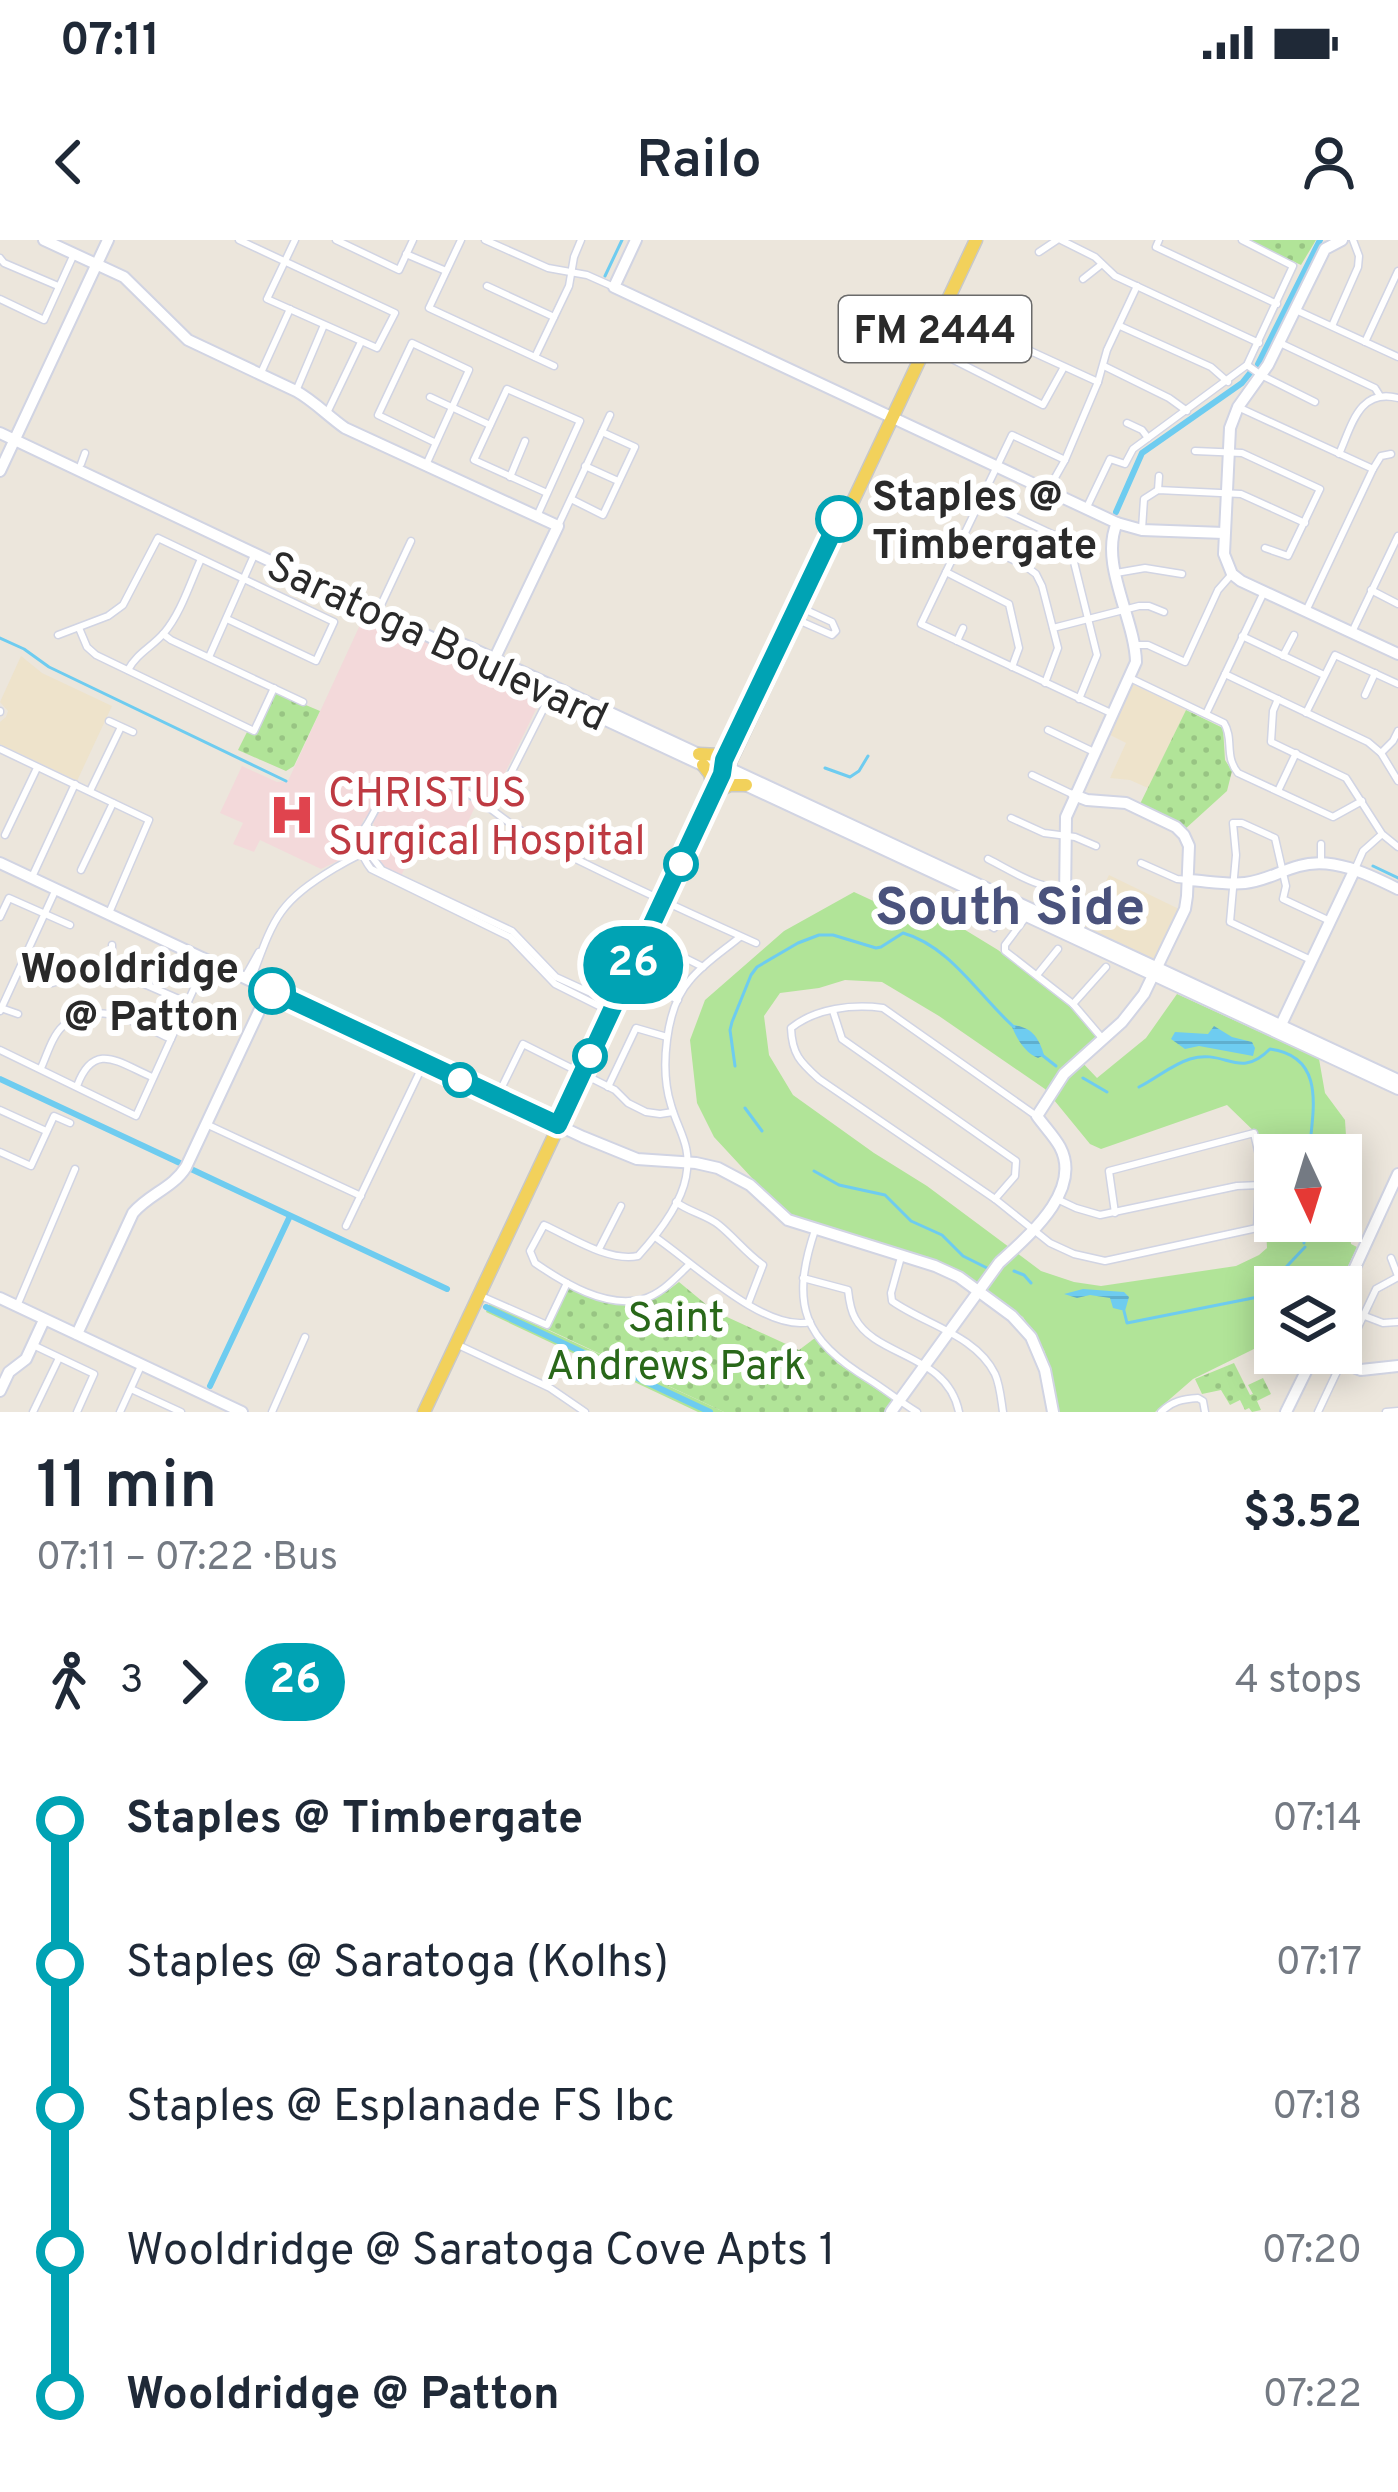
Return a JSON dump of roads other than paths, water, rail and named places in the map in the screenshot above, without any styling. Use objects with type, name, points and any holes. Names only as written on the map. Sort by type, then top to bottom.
[{"type":"main road","name":"FM 2444","points":[[930,333],[973,240]]},
{"type":"main road","name":"FM 2444","points":[[724,769],[973,240]]},
{"type":"main road","name":"FM 2444","points":[[780,651],[818,571]]},
{"type":"main road","points":[[734,749],[745,780],[714,792],[701,759],[734,749]]},
{"type":"main road","points":[[424,1412],[724,769]]},
{"type":"street","points":[[44,240],[116,272],[188,340],[296,391],[345,428],[558,526]]},
{"type":"street","points":[[1,464],[108,240]]},
{"type":"street","points":[[239,240],[284,261],[395,313],[376,348],[267,299],[284,261],[295,240]]},
{"type":"street","points":[[336,240],[399,269],[412,240]]},
{"type":"street","points":[[461,240],[429,308],[554,366]]},
{"type":"street","points":[[485,240],[548,268],[587,274],[1117,523],[1142,530],[1224,533]]},
{"type":"street","points":[[535,357],[569,286],[581,240]]},
{"type":"street","points":[[614,287],[636,240]]},
{"type":"street","points":[[1039,252],[1059,240],[1088,253],[1114,276],[1259,343]]},
{"type":"street","points":[[1086,509],[1110,459],[1125,464],[1133,449],[1247,365],[1292,266],[1242,240]]},
{"type":"street","points":[[1342,240],[1325,249],[1280,343],[1238,407],[1230,428],[1224,554],[1232,574],[1398,654]]},
{"type":"street","points":[[1332,326],[1358,267],[1353,240]]},
{"type":"street","points":[[1158,244],[1277,304]]},
{"type":"street","points":[[0,299],[44,320],[74,254]]},
{"type":"street","points":[[406,254],[446,271]]},
{"type":"street","points":[[0,258],[58,286]]},
{"type":"street","points":[[1083,279],[1102,264]]},
{"type":"street","points":[[1365,342],[1398,271]]},
{"type":"street","points":[[487,286],[554,317]]},
{"type":"street","points":[[1048,490],[1137,286]]},
{"type":"street","points":[[260,375],[290,309]]},
{"type":"street","points":[[1296,310],[1398,356]]},
{"type":"street","points":[[1064,367],[1043,405],[946,356],[965,321],[1099,382]]},
{"type":"street","points":[[296,391],[324,325]]},
{"type":"street","points":[[1119,326],[1211,368],[1228,382]]},
{"type":"street","points":[[326,415],[361,342]]},
{"type":"street","points":[[1280,343],[1375,388],[1380,396]]},
{"type":"street","points":[[426,465],[469,370],[412,344],[378,415],[436,442]]},
{"type":"street","points":[[1247,365],[1315,402]]},
{"type":"street","points":[[1104,366],[1187,411]]},
{"type":"street","points":[[537,518],[580,421],[507,388],[474,460],[547,494]]},
{"type":"street","points":[[430,397],[490,425]]},
{"type":"street","points":[[1339,455],[1367,400],[1398,398]]},
{"type":"street","points":[[1238,407],[1373,470]]},
{"type":"street","points":[[493,662],[610,415]]},
{"type":"street","points":[[1126,423],[1148,438]]},
{"type":"street","name":"Saratoga Boulevard","points":[[0,429],[128,493],[158,500],[358,601],[659,735],[701,759]]},
{"type":"street","points":[[571,499],[603,515],[635,447],[602,432]]},
{"type":"street","points":[[1064,460],[1012,435],[920,624],[1113,714]]},
{"type":"street","name":"Saratoga Boulevard","points":[[16,437],[83,459],[143,497],[381,605],[551,694],[724,769],[874,845],[935,865],[998,894],[1398,1085]]},
{"type":"street","points":[[511,477],[525,441]]},
{"type":"street","points":[[1195,451],[1242,453],[1321,489],[1288,556],[1265,548]]},
{"type":"street","points":[[1306,611],[1353,523],[1373,470],[1381,456],[1390,454]]},
{"type":"street","points":[[585,466],[618,481]]},
{"type":"street","points":[[1158,490],[1159,476]]},
{"type":"street","points":[[1365,488],[1374,492]]},
{"type":"street","points":[[1142,530],[1144,499],[1158,490],[1241,494],[1305,523]]},
{"type":"street","points":[[980,500],[1069,542],[1097,655],[1079,699]]},
{"type":"street","points":[[1057,926],[1071,887],[1066,817],[1136,662],[1111,543],[1117,523]]},
{"type":"street","points":[[963,536],[1036,574],[1058,654],[1045,683]]},
{"type":"street","points":[[1352,633],[1371,590],[1394,556],[1398,536]]},
{"type":"street","points":[[58,635],[114,614],[158,538],[334,622],[316,661],[226,619]]},
{"type":"street","points":[[358,601],[381,605],[412,541]]},
{"type":"street","points":[[209,657],[257,551]]},
{"type":"street","points":[[1332,556],[1342,560]]},
{"type":"street","points":[[128,670],[137,655],[163,634],[201,560]]},
{"type":"street","points":[[1116,573],[1145,568],[1181,574]]},
{"type":"street","points":[[946,572],[1009,604],[1019,648],[1012,667]]},
{"type":"street","points":[[1135,645],[1148,645],[1185,662],[1218,590],[1232,574]]},
{"type":"street","points":[[1371,590],[1398,604]]},
{"type":"street","points":[[1206,714],[1264,592]]},
{"type":"street","points":[[1053,628],[1126,609],[1149,606],[1165,612]]},
{"type":"street","points":[[801,614],[832,622],[836,631],[832,635],[801,614]]},
{"type":"street","points":[[79,628],[96,656],[254,730],[274,688]]},
{"type":"street","points":[[957,641],[963,628]]},
{"type":"street","points":[[163,634],[303,702]]},
{"type":"street","points":[[1283,656],[1294,635]]},
{"type":"street","points":[[1243,636],[1324,675]]},
{"type":"street","points":[[1306,713],[1335,655],[1398,684]]},
{"type":"street","points":[[1365,695],[1375,673]]},
{"type":"street","points":[[1225,674],[1368,742],[1382,753],[1398,782]]},
{"type":"street","points":[[1130,678],[1223,723],[1230,733],[1230,763],[1238,773],[1334,817],[1362,801]]},
{"type":"street","points":[[488,808],[551,694],[576,696]]},
{"type":"street","points":[[1278,699],[1271,742],[1346,778],[1382,834],[1398,847]]},
{"type":"street","points":[[109,721],[133,732]]},
{"type":"street","points":[[612,723],[659,735]]},
{"type":"street","points":[[90,791],[121,727]]},
{"type":"street","points":[[1048,730],[1094,752]]},
{"type":"street","points":[[1382,753],[1398,731]]},
{"type":"street","points":[[0,749],[149,820],[109,913]]},
{"type":"street","points":[[1278,791],[1296,753]]},
{"type":"street","points":[[5,835],[38,767]]},
{"type":"street","points":[[1032,776],[1087,800],[1126,803],[1176,827],[1189,846],[1185,909],[1144,994],[1122,1022],[1064,1074],[1036,1116]]},
{"type":"street","name":"Saratoga Boulevard","points":[[745,780],[784,803],[849,824],[1026,917],[1057,926]]},
{"type":"street","points":[[32,877],[75,784]]},
{"type":"street","points":[[613,1008],[555,984],[499,928],[381,876],[360,842],[376,808],[388,796],[415,784],[457,788],[525,833],[756,943]]},
{"type":"street","points":[[81,870],[113,802]]},
{"type":"street","points":[[1011,818],[1044,833],[1075,837],[1096,846]]},
{"type":"street","points":[[1311,960],[1230,922],[1236,856],[1233,823],[1275,838],[1286,886],[1282,898],[1330,921]]},
{"type":"street","points":[[1279,1030],[1363,851],[1382,834]]},
{"type":"street","points":[[1321,844],[1321,863]]},
{"type":"street","points":[[248,979],[286,904],[335,868],[367,856]]},
{"type":"street","points":[[988,859],[1041,885],[1071,887]]},
{"type":"street","points":[[1141,862],[1177,879],[1233,884],[1321,863],[1355,869],[1398,889]]},
{"type":"street","points":[[0,863],[637,1159],[688,1162],[729,1172],[750,1185],[781,1216],[949,1271],[1019,1322],[1031,1337],[1046,1370],[1053,1412]]},
{"type":"street","points":[[998,894],[968,884],[960,907],[994,928],[1009,908]]},
{"type":"street","points":[[18,1014],[1,1009],[56,889]]},
{"type":"street","points":[[0,917],[9,898],[70,925]]},
{"type":"street","points":[[1026,917],[1004,951],[1073,1004],[1102,1038]]},
{"type":"street","points":[[690,1264],[660,1291],[643,1299],[603,1298],[535,1264],[530,1251],[544,1225],[599,1249],[638,1256],[676,1202],[688,1162],[687,1142],[665,1079],[668,1037],[687,983],[741,937]]},
{"type":"street","points":[[112,945],[112,970]]},
{"type":"street","points":[[1037,975],[1058,949]]},
{"type":"street","points":[[671,951],[703,967]]},
{"type":"street","points":[[0,1050],[136,1116],[208,959]]},
{"type":"street","points":[[64,966],[67,979]]},
{"type":"street","points":[[1073,1004],[1106,967]]},
{"type":"street","points":[[148,984],[156,968]]},
{"type":"street","points":[[19,972],[52,983],[112,970],[188,1003]]},
{"type":"street","points":[[655,988],[678,1000]]},
{"type":"street","points":[[77,1334],[134,1213],[180,1177],[269,990]]},
{"type":"street","points":[[895,1407],[999,1263],[1014,1251],[1032,1229],[1058,1199],[1067,1169],[1060,1146],[1036,1116],[884,1008],[857,1004],[803,1018],[791,1028],[792,1046],[801,1063],[995,1199],[1032,1229],[1050,1243],[1105,1261],[1254,1229]]},
{"type":"street","points":[[833,1011],[842,1039],[1016,1161],[1015,1176],[995,1199]]},
{"type":"street","points":[[41,1068],[64,1025],[92,1013],[111,1013],[171,1039]]},
{"type":"street","points":[[608,1087],[636,1028],[668,1037]]},
{"type":"street","points":[[497,1097],[523,1044],[646,1112],[673,1112]]},
{"type":"street","points":[[77,1086],[83,1069],[103,1058],[152,1078]]},
{"type":"street","points":[[346,1226],[424,1063]]},
{"type":"street","points":[[0,1110],[47,1131]]},
{"type":"street","points":[[0,1152],[31,1166],[54,1116],[70,1123]]},
{"type":"street","points":[[206,1124],[361,1196]]},
{"type":"street","points":[[1115,1213],[1109,1172],[1116,1167],[1254,1134]]},
{"type":"street","points":[[16,1306],[75,1168]]},
{"type":"street","points":[[1356,1266],[1398,1174]]},
{"type":"street","points":[[1058,1199],[1100,1215],[1254,1185]]},
{"type":"street","points":[[676,1202],[715,1221],[763,1265],[748,1304]]},
{"type":"street","points":[[599,1249],[621,1206]]},
{"type":"street","points":[[815,1228],[802,1278],[810,1322],[837,1360],[895,1407],[916,1412]]},
{"type":"street","points":[[653,1236],[725,1293],[790,1324],[810,1322]]},
{"type":"street","points":[[902,1256],[892,1300],[982,1356],[993,1368],[1003,1412]]},
{"type":"street","points":[[1362,1312],[1376,1289],[1398,1277],[1391,1258]]},
{"type":"street","points":[[802,1278],[848,1289],[855,1318],[864,1330],[923,1365],[952,1389],[959,1412]]},
{"type":"street","points":[[478,1294],[547,1324],[567,1282]]},
{"type":"street","points":[[0,1298],[238,1411]]},
{"type":"street","points":[[1362,1314],[1383,1323],[1398,1322]]},
{"type":"street","points":[[0,1391],[9,1372],[26,1359],[44,1320]]},
{"type":"street","points":[[272,1412],[305,1337]]},
{"type":"street","points":[[456,1343],[550,1388],[585,1412]]},
{"type":"street","points":[[32,1345],[94,1374],[77,1412]]},
{"type":"street","points":[[33,1412],[59,1358]]},
{"type":"street","points":[[120,1412],[142,1365]]},
{"type":"street","points":[[1362,1370],[1398,1366]]},
{"type":"street","points":[[1286,1412],[1306,1374]]},
{"type":"street","points":[[1318,1412],[1335,1374]]},
{"type":"street","points":[[131,1388],[181,1412]]},
{"type":"street","points":[[1161,1412],[1169,1404],[1198,1398],[1205,1412]]},
{"type":"street","points":[[1386,1412],[1398,1411]]},
{"type":"water","points":[[1013,1025],[1034,1034],[1044,1055],[1038,1058],[1025,1049]]},
{"type":"water","points":[[1214,1026],[1252,1042],[1253,1056],[1199,1046],[1185,1049],[1171,1039],[1175,1032],[1208,1034]]},
{"type":"water","points":[[1083,1289],[1124,1292],[1129,1297],[1125,1311],[1113,1308],[1110,1298],[1064,1294]]},
{"type":"waterway","points":[[605,276],[622,240]]},
{"type":"waterway","points":[[1258,364],[1320,240]]},
{"type":"waterway","points":[[1116,512],[1142,453],[1250,373]]},
{"type":"waterway","points":[[0,638],[49,667],[286,781]]},
{"type":"waterway","points":[[825,768],[850,777],[868,756]]},
{"type":"waterway","points":[[1373,866],[1398,878]]},
{"type":"waterway","points":[[735,1066],[730,1030],[751,975],[757,967],[819,935],[876,948],[903,933],[920,940],[950,960],[1014,1027]]},
{"type":"waterway","points":[[1139,1087],[1190,1059],[1249,1063],[1270,1049],[1288,1054],[1309,1075],[1311,1134]]},
{"type":"waterway","points":[[1042,1055],[1056,1066]]},
{"type":"waterway","points":[[1083,1078],[1107,1092]]},
{"type":"waterway","points":[[0,1079],[182,1164]]},
{"type":"waterway","points":[[745,1108],[762,1131]]},
{"type":"waterway","points":[[191,1169],[447,1289]]},
{"type":"waterway","points":[[814,1171],[839,1185],[885,1195],[911,1221],[942,1235],[963,1256],[987,1268]]},
{"type":"waterway","points":[[210,1386],[290,1216]]},
{"type":"waterway","points":[[1124,1311],[1127,1323],[1258,1297],[1305,1247]]},
{"type":"waterway","points":[[1014,1271],[1031,1283]]},
{"type":"waterway","points":[[486,1307],[710,1412]]},
{"type":"place","name":"Staples @ Timbergate","points":[[839,519]]},
{"type":"place","name":"CHRISTUS Surgical Hospital","points":[[292,815]]},
{"type":"place","name":"Wooldridge @ Patton","points":[[272,991]]},
{"type":"district","name":"South Side","points":[[1010,905]]},
{"type":"park label","name":"Saint Andrews Park","points":[[676,1340]]}]
